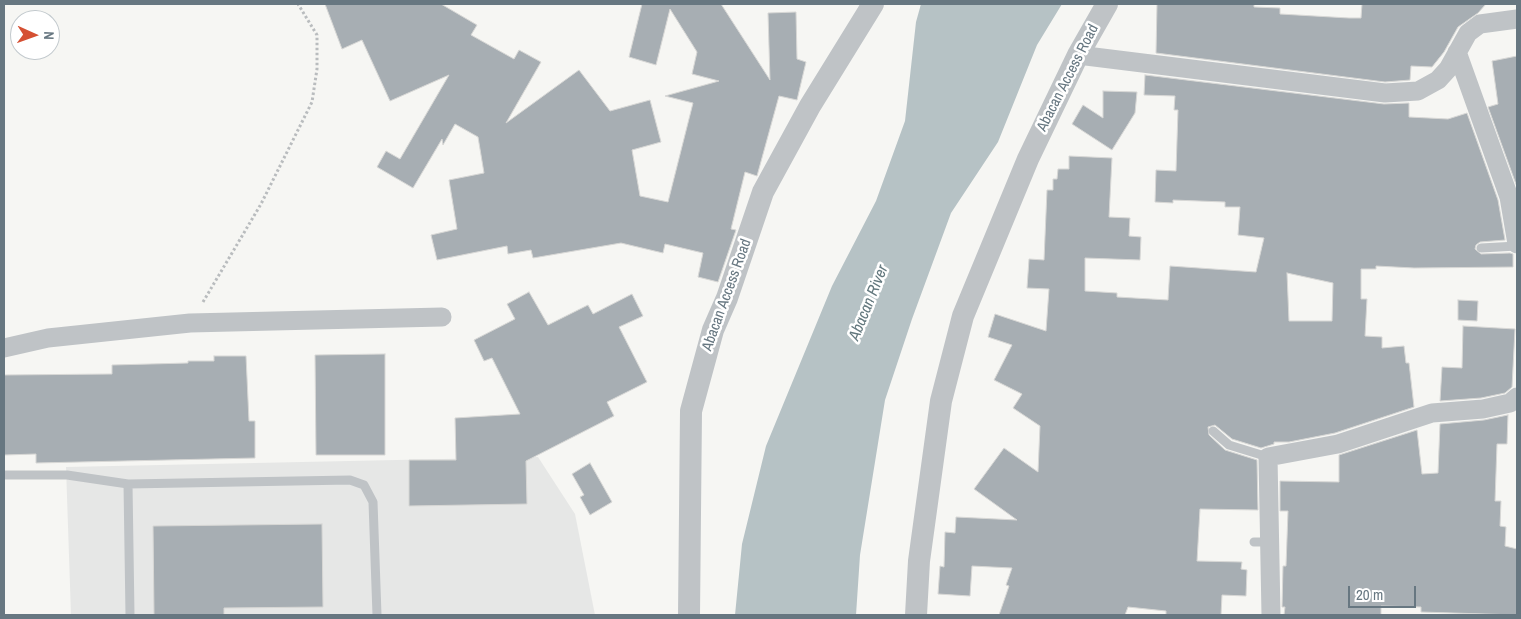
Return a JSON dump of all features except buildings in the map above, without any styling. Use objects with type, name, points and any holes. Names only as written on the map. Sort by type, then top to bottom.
[{"type":"street","name":"Abacan Access Road","points":[[689,615],[691,411],[713,330],[727,298],[763,192],[810,106],[873,4]]},
{"type":"street","name":"Abacan Access Road","points":[[916,615],[932,457],[941,401],[952,355],[985,261],[1028,159],[1078,56],[1107,4]]},
{"type":"street","points":[[1078,56],[1385,93],[1418,91],[1438,80],[1448,69],[1468,33],[1480,24],[1517,19]]},
{"type":"street","points":[[1458,52],[1509,197],[1517,245]]},
{"type":"street","points":[[4,348],[48,338],[190,323],[442,317]]},
{"type":"street","points":[[1270,615],[1262,542],[1268,457],[1338,444],[1432,413],[1483,408],[1510,403],[1517,397]]},
{"type":"lane","points":[[1482,248],[1517,245]]},
{"type":"lane","points":[[1214,431],[1229,445],[1268,457]]},
{"type":"lane","points":[[4,475],[68,475],[128,484],[350,480],[364,485],[373,502],[377,615]]},
{"type":"lane","points":[[128,484],[130,615]]},
{"type":"path","points":[[190,323],[261,204],[312,102],[317,69],[317,35],[298,4]]},
{"type":"shaded area","points":[[538,457],[575,514],[595,615],[71,615],[66,467]]},
{"type":"water","name":"Abacan River","points":[[921,4],[1062,4],[1037,45],[998,142],[951,213],[912,319],[885,400],[860,555],[856,615],[735,615],[742,544],[766,446],[832,286],[876,201],[905,121],[916,22]]}]
